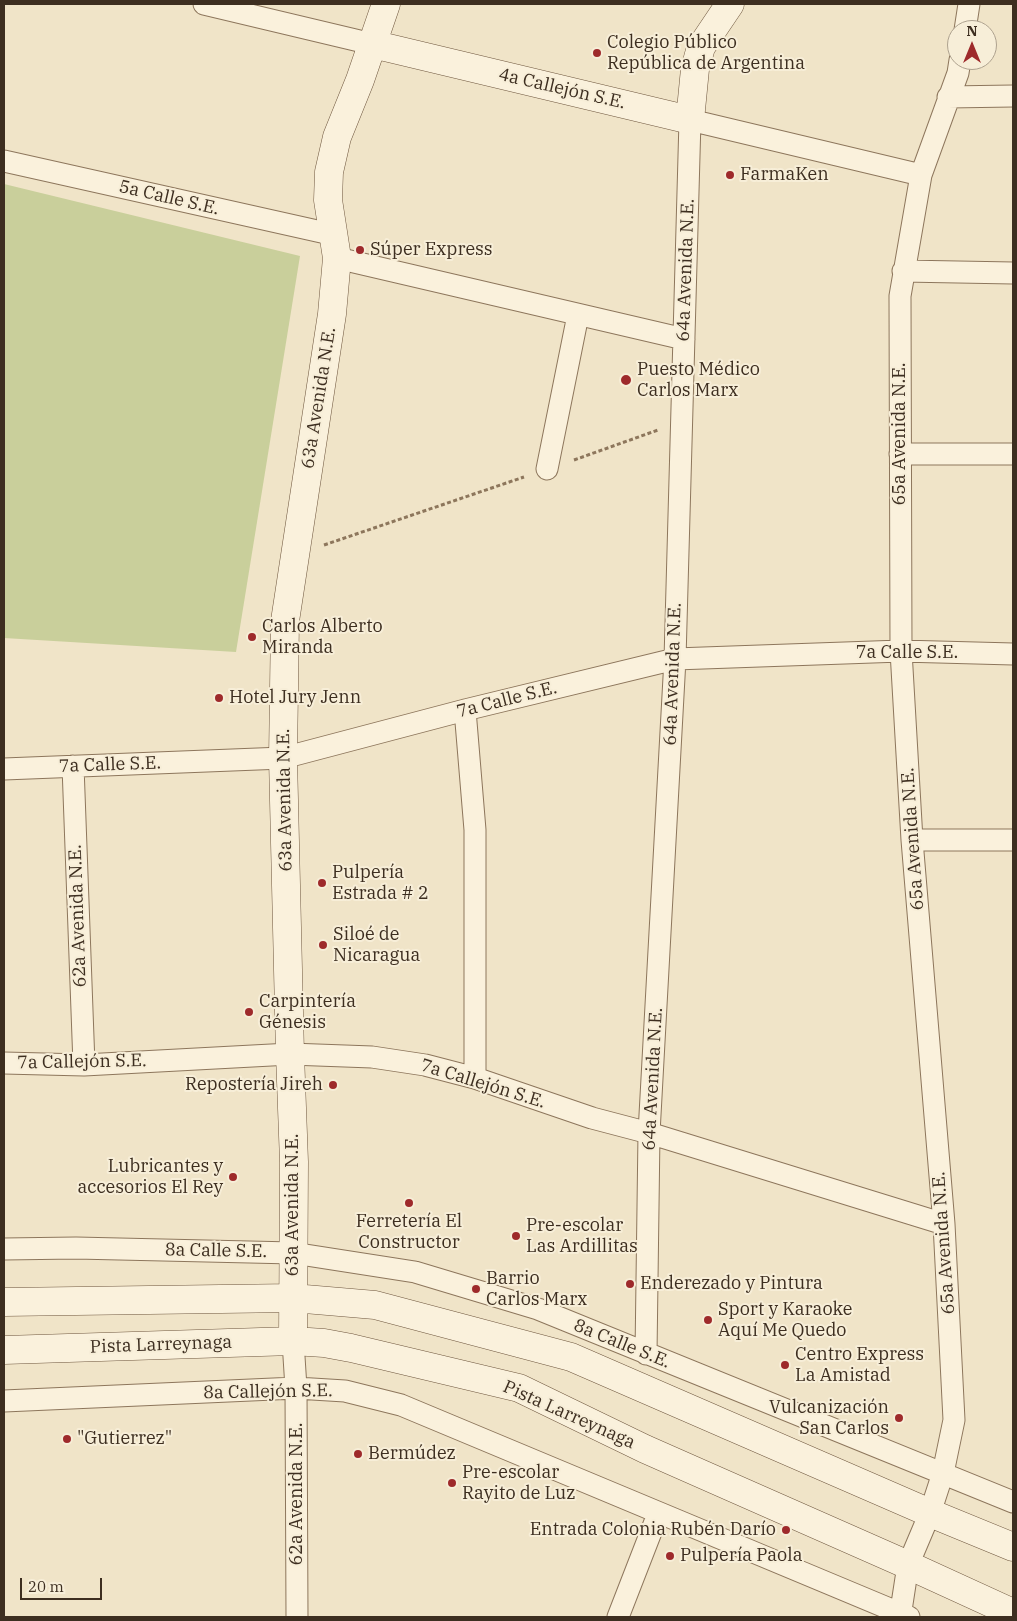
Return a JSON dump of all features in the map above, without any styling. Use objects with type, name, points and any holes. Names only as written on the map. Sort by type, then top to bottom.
[{"type":"main road","name":"63a Avenida N.E.","points":[[293,1341],[294,1162],[283,758],[285,621],[332,314],[336,245],[328,200],[329,172],[338,137],[386,4]]},
{"type":"main road","name":"64a Avenida N.E.","points":[[690,120],[695,69],[701,47],[730,4]]},
{"type":"main road","name":"4a Callejón S.E.","points":[[372,44],[690,120]]},
{"type":"main road","points":[[4,1302],[293,1298],[375,1306],[572,1357],[930,1513],[1013,1547]]},
{"type":"main road","name":"Pista Larreynaga","points":[[4,1350],[293,1341],[324,1343],[519,1388],[645,1449],[1013,1613]]},
{"type":"street","name":"4a Callejón S.E.","points":[[204,4],[372,44]]},
{"type":"street","points":[[966,20],[969,4]]},
{"type":"street","name":"65a Avenida N.E.","points":[[903,1616],[908,1565],[930,1513],[943,1473],[954,1420],[944,1224],[912,840],[901,651],[900,296],[920,175],[958,70]]},
{"type":"street","points":[[948,97],[1013,96]]},
{"type":"street","name":"4a Callejón S.E.","points":[[690,120],[920,175]]},
{"type":"street","name":"64a Avenida N.E.","points":[[646,1354],[649,1133],[675,659],[690,120]]},
{"type":"street","name":"5a Calle S.E.","points":[[4,161],[326,234],[336,245],[578,316],[684,339]]},
{"type":"street","points":[[903,272],[1013,274]]},
{"type":"street","points":[[547,470],[578,316]]},
{"type":"street","points":[[900,454],[1013,454]]},
{"type":"street","name":"7a Calle S.E.","points":[[4,769],[283,758],[465,710],[675,659],[901,651],[1013,654]]},
{"type":"street","points":[[465,710],[475,830],[475,1078]]},
{"type":"street","name":"62a Avenida N.E.","points":[[73,766],[84,1065]]},
{"type":"street","points":[[912,840],[1013,840]]},
{"type":"street","name":"7a Callejón S.E.","points":[[4,1063],[84,1065],[290,1054],[372,1057],[425,1065],[475,1078],[592,1118],[649,1133],[944,1224]]},
{"type":"street","name":"8a Calle S.E.","points":[[4,1249],[76,1248],[293,1253],[415,1272],[538,1309],[1013,1502]]},
{"type":"street","name":"62a Avenida N.E.","points":[[293,1341],[296,1388],[297,1617]]},
{"type":"street","name":"8a Callejón S.E.","points":[[4,1401],[296,1388],[345,1391],[401,1405],[903,1616]]},
{"type":"street","points":[[618,1617],[658,1514]]},
{"type":"path","points":[[295,555],[547,470],[682,421]]},
{"type":"green space","points":[[4,184],[300,256],[236,652],[4,638]]},
{"type":"place","name":"Colegio Público República de Argentina","points":[[597,53]]},
{"type":"place","name":"FarmaKen","points":[[730,175]]},
{"type":"place","name":"Súper Express","points":[[360,250]]},
{"type":"place","name":"Puesto Médico Carlos Marx","points":[[626,380]]},
{"type":"place","name":"Carlos Alberto Miranda","points":[[252,637]]},
{"type":"place","name":"Hotel Jury Jenn","points":[[219,698]]},
{"type":"place","name":"Pulpería Estrada # 2","points":[[322,883]]},
{"type":"place","name":"Siloé de Nicaragua","points":[[323,945]]},
{"type":"place","name":"Carpintería Génesis","points":[[249,1012]]},
{"type":"place","name":"Repostería Jireh","points":[[333,1085]]},
{"type":"place","name":"Lubricantes y accesorios El Rey","points":[[233,1177]]},
{"type":"place","name":"Ferretería El Constructor","points":[[409,1203]]},
{"type":"place","name":"Pre-escolar Las Ardillitas","points":[[516,1236]]},
{"type":"place","name":"Enderezado y Pintura","points":[[630,1284]]},
{"type":"place","name":"Barrio Carlos Marx","points":[[476,1289]]},
{"type":"place","name":"Sport y Karaoke Aquí Me Quedo","points":[[708,1320]]},
{"type":"place","name":"Centro Express La Amistad","points":[[785,1365]]},
{"type":"place","name":"Vulcanización San Carlos","points":[[899,1418]]},
{"type":"place","name":"\"Gutierrez\"","points":[[67,1439]]},
{"type":"place","name":"Bermúdez","points":[[358,1454]]},
{"type":"place","name":"Pre-escolar Rayito de Luz","points":[[452,1483]]},
{"type":"place","name":"Entrada Colonia Rubén Darío","points":[[786,1530]]},
{"type":"place","name":"Pulpería Paola","points":[[670,1556]]}]
